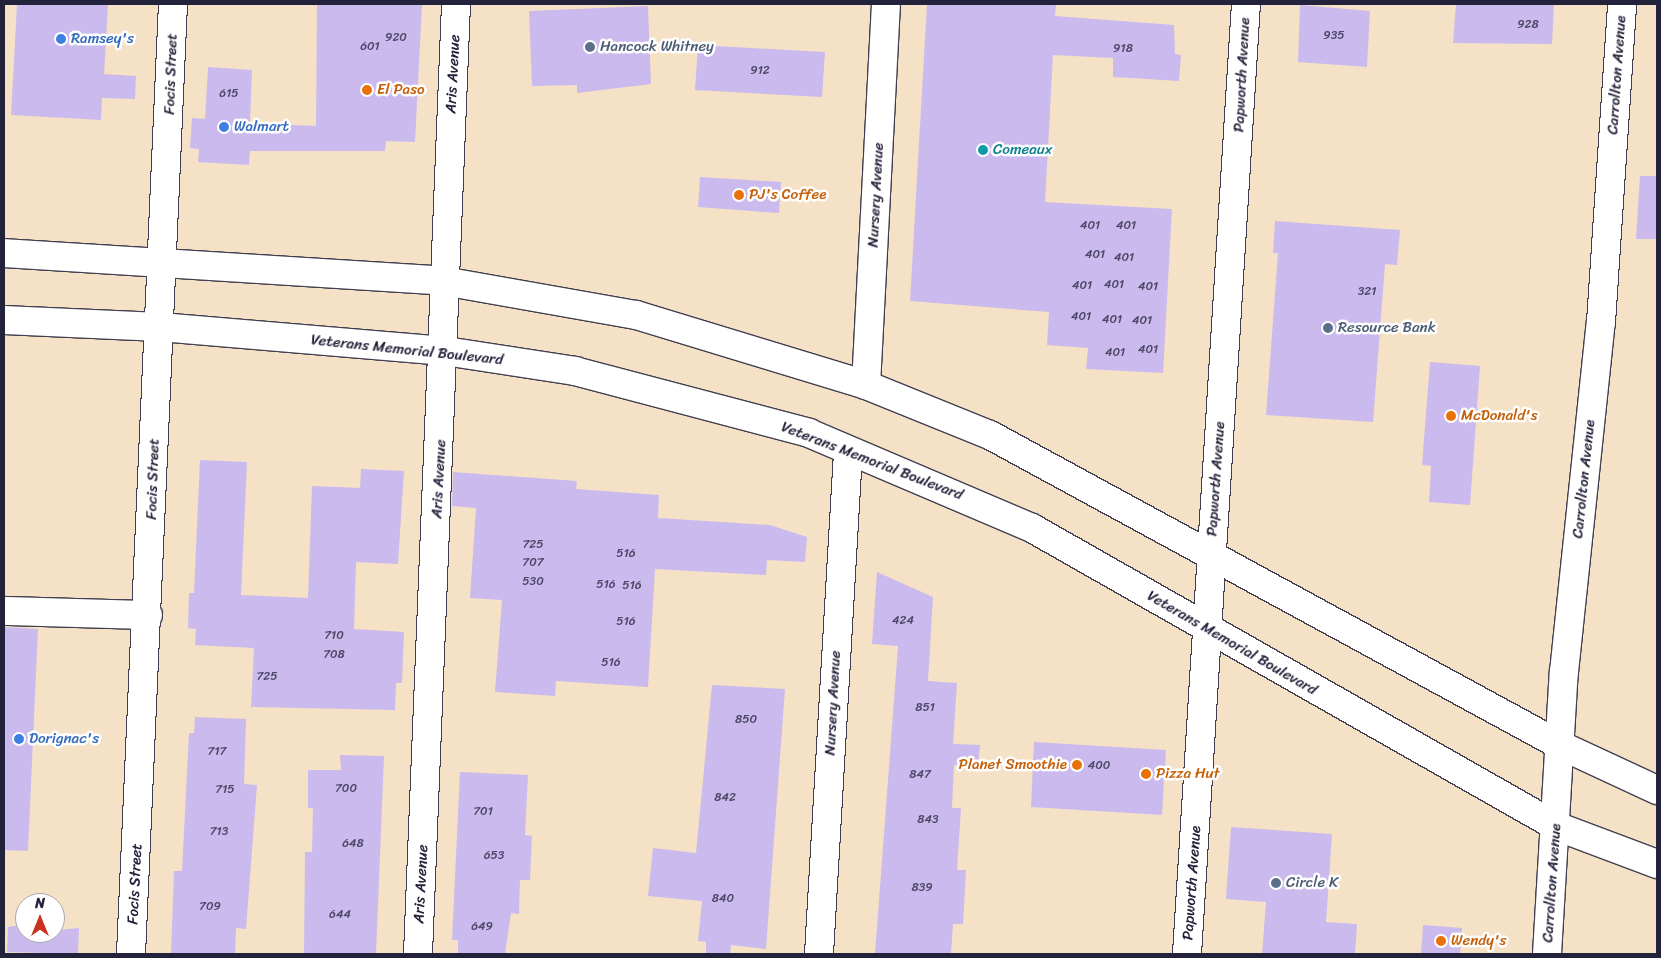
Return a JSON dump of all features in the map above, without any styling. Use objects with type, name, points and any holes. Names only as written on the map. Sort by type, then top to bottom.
[{"type":"street","name":"Focis Street","points":[[131,954],[164,261],[173,4]]},
{"type":"street","name":"Aris Avenue","points":[[418,954],[445,351],[443,281],[456,4]]},
{"type":"street","name":"Nursery Avenue","points":[[866,385],[886,4]]},
{"type":"street","name":"Papworth Avenue","points":[[1187,954],[1246,4]]},
{"type":"street","name":"Carrollton Avenue","points":[[1548,954],[1560,745],[1601,322],[1622,4]]},
{"type":"street","points":[[4,252],[164,261],[443,281],[636,315],[866,385],[990,435],[1211,552],[1560,745],[1657,790]]},
{"type":"street","name":"Veterans Memorial Boulevard","points":[[4,320],[160,327],[445,351],[575,371],[720,407],[809,433],[848,452],[932,482],[1032,528],[1208,630],[1556,826],[1657,864]]},
{"type":"street","name":"Nursery Avenue","points":[[819,954],[848,452]]},
{"type":"street","points":[[4,611],[148,615]]},
{"type":"building","name":"Ramsey's","points":[[17,4],[108,4],[104,74],[136,76],[135,99],[102,98],[101,120],[11,115]]},
{"type":"building","name":"El Paso","points":[[317,4],[422,4],[415,142],[386,141],[385,151],[250,151],[249,165],[198,162],[199,149],[190,148],[192,118],[205,119],[208,67],[252,70],[250,123],[316,126]]},
{"type":"building","name":"Comeaux","points":[[927,4],[1056,4],[1055,16],[1174,25],[1175,54],[1181,55],[1179,81],[1113,77],[1113,58],[1053,55],[1045,202],[1172,209],[1163,373],[1086,369],[1088,348],[1047,345],[1049,312],[910,301]]},
{"type":"building","points":[[1456,4],[1554,4],[1552,44],[1453,43]]},
{"type":"building","points":[[1300,5],[1370,11],[1367,67],[1298,62]]},
{"type":"building","name":"Hancock Whitney","points":[[648,6],[651,84],[577,93],[577,85],[532,86],[529,11]]},
{"type":"building","points":[[698,45],[825,52],[822,97],[695,90]]},
{"type":"building","points":[[1640,176],[1657,176],[1657,239],[1636,239]]},
{"type":"building","name":"PJ's Coffee","points":[[700,177],[781,182],[779,213],[698,207]]},
{"type":"building","points":[[1275,221],[1400,230],[1397,265],[1385,264],[1373,422],[1266,415],[1278,253],[1273,253]]},
{"type":"building","name":"McDonald's","points":[[1430,362],[1480,366],[1470,505],[1429,502],[1431,466],[1422,465]]},
{"type":"building","points":[[200,460],[247,462],[241,595],[308,598],[312,486],[360,488],[361,469],[404,471],[398,564],[356,562],[354,629],[404,632],[402,683],[396,683],[395,710],[251,707],[254,648],[195,645],[196,629],[188,628],[189,593],[194,593]]},
{"type":"building","points":[[453,472],[577,481],[576,489],[659,495],[658,518],[770,525],[807,537],[805,562],[767,560],[766,575],[655,569],[648,687],[556,681],[555,696],[495,692],[502,600],[470,598],[476,508],[452,506]]},
{"type":"building","points":[[877,572],[933,597],[928,681],[957,683],[953,744],[980,745],[978,766],[954,765],[952,808],[961,808],[957,870],[966,870],[963,924],[953,924],[951,954],[875,954],[898,646],[872,644]]},
{"type":"building","name":"Dorignac's","points":[[4,627],[38,629],[28,851],[4,850]]},
{"type":"building","points":[[712,685],[785,689],[766,949],[731,945],[730,954],[706,954],[706,942],[698,941],[702,901],[648,896],[653,848],[696,853]]},
{"type":"building","points":[[195,717],[246,719],[244,784],[257,785],[246,929],[236,928],[235,954],[171,954],[174,871],[182,871],[189,733],[194,733]]},
{"type":"building","points":[[1034,742],[1166,750],[1162,815],[1031,807]]},
{"type":"building","points":[[340,755],[384,756],[376,954],[304,954],[305,852],[312,852],[313,808],[308,808],[308,770],[341,770]]},
{"type":"building","points":[[460,772],[528,775],[525,835],[532,836],[530,880],[520,880],[519,914],[511,913],[505,954],[458,954],[458,940],[452,940]]},
{"type":"building","points":[[1231,827],[1332,834],[1326,922],[1357,924],[1355,954],[1262,954],[1266,902],[1226,899]]},
{"type":"building","name":"Wendy's","points":[[1423,925],[1462,928],[1460,954],[1421,954]]},
{"type":"building","points":[[15,926],[15,943],[65,943],[65,929],[79,928],[78,954],[7,952],[8,927]]},
{"type":"place","name":"Ramsey's","points":[[61,39]]},
{"type":"place","name":"Hancock Whitney","points":[[590,47]]},
{"type":"place","name":"El Paso","points":[[367,90]]},
{"type":"place","name":"Walmart","points":[[224,127]]},
{"type":"place","name":"Comeaux","points":[[983,150]]},
{"type":"place","name":"PJ's Coffee","points":[[739,195]]},
{"type":"place","name":"Resource Bank","points":[[1328,328]]},
{"type":"place","name":"McDonald's","points":[[1451,416]]},
{"type":"place","name":"Dorignac's","points":[[19,739]]},
{"type":"place","name":"Planet Smoothie","points":[[1077,765]]},
{"type":"place","name":"Pizza Hut","points":[[1146,774]]},
{"type":"place","name":"Circle K","points":[[1276,883]]},
{"type":"place","name":"Wendy's","points":[[1441,941]]}]
